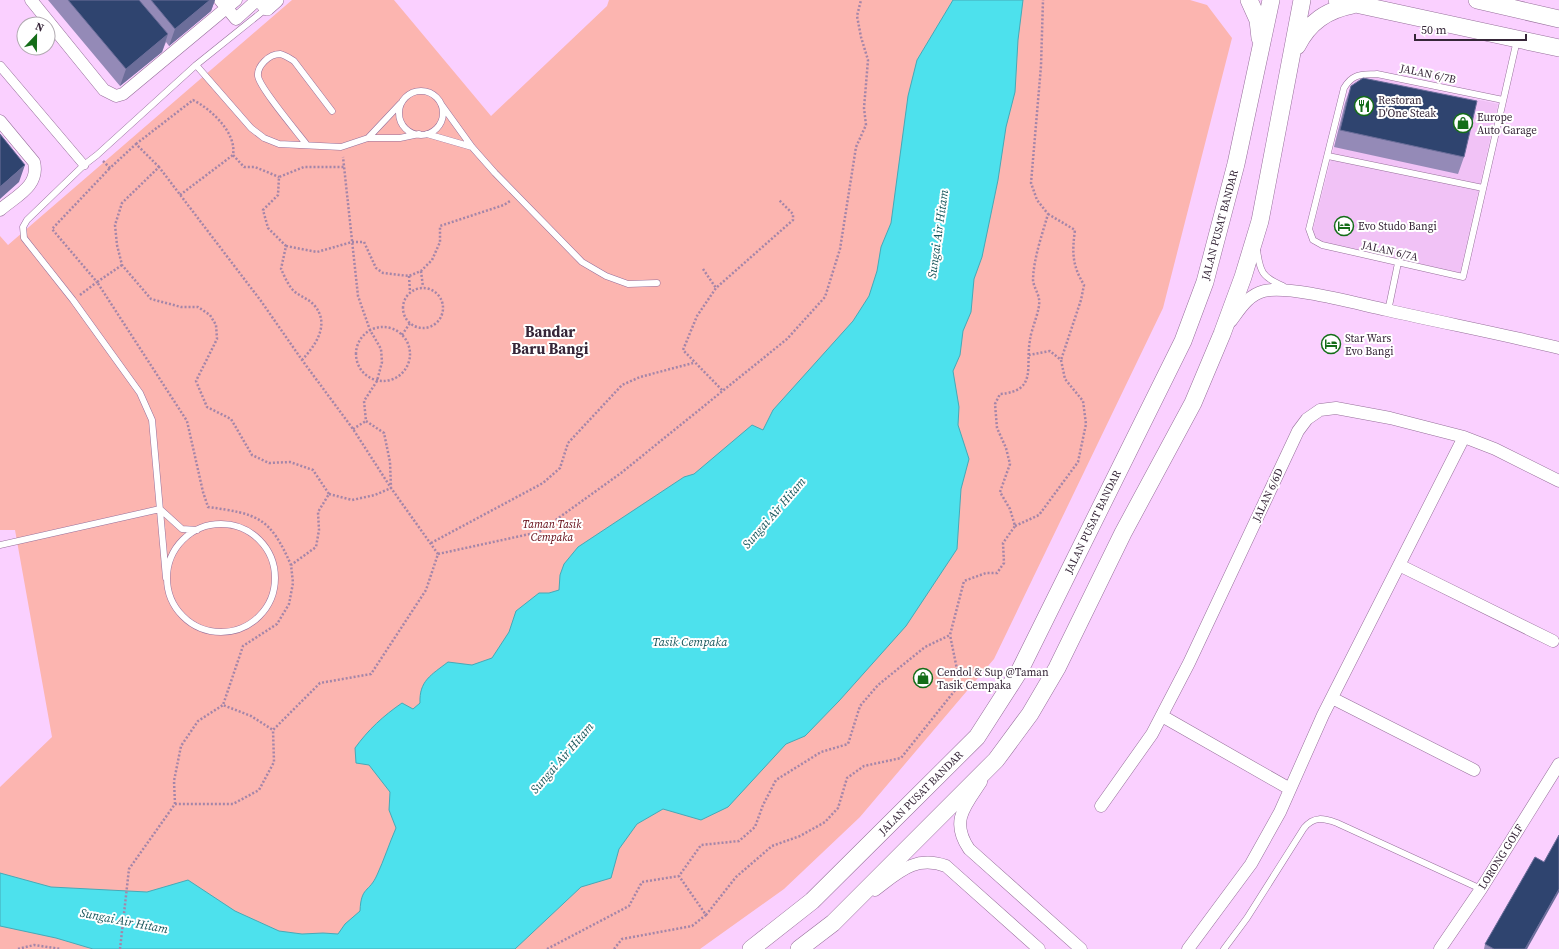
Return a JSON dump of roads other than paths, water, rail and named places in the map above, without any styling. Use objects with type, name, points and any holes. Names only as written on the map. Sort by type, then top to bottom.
[{"type":"main road","points":[[1249,0],[1258,20],[1260,58]]},
{"type":"main road","name":"JALAN PUSAT BANDAR","points":[[751,949],[812,901],[977,737],[1020,670],[1183,341],[1204,282],[1236,164],[1260,58],[1271,0]]},
{"type":"main road","points":[[799,949],[833,923],[996,760],[1030,714],[1057,668],[1123,533],[1193,403],[1222,334],[1243,277],[1260,221],[1302,0]]},
{"type":"main road","points":[[1337,0],[1559,48]]},
{"type":"main road","points":[[1477,0],[1559,19]]},
{"type":"main road","points":[[1290,64],[1302,35],[1314,22],[1334,10],[1358,4]]},
{"type":"street","points":[[31,0],[104,90],[116,96],[123,94],[168,51],[223,4],[236,0]]},
{"type":"street","points":[[223,4],[236,19],[265,2]]},
{"type":"street","points":[[0,66],[84,165]]},
{"type":"street","points":[[0,121],[34,162],[36,170],[35,178],[31,185],[0,210]]},
{"type":"street","points":[[1222,334],[1251,297],[1265,291],[1295,292],[1559,348]]},
{"type":"street","name":"JALAN 6/6D","points":[[1101,806],[1152,734],[1162,716],[1189,663],[1298,431],[1307,419],[1320,410],[1336,408],[1390,418],[1464,437],[1495,449],[1559,481]]},
{"type":"street","points":[[1188,949],[1251,864],[1280,812],[1332,698],[1464,437]]},
{"type":"street","points":[[1399,565],[1553,641]]},
{"type":"street","points":[[1332,698],[1474,770]]},
{"type":"street","points":[[1162,716],[1290,789]]},
{"type":"street","points":[[996,760],[962,812],[960,826],[961,838],[969,849],[1081,949]]},
{"type":"street","name":"LORONG GOLF","points":[[1440,949],[1559,764]]},
{"type":"street","points":[[833,923],[909,866],[922,862],[933,862],[946,866],[1040,949]]},
{"type":"lane","points":[[166,578],[169,561],[177,546],[189,534],[205,526],[222,524],[239,527],[254,535],[266,547],[273,564],[275,583],[270,601],[259,616],[244,627],[226,632],[207,630],[190,622],[177,610],[169,595],[166,578],[152,420],[140,393],[73,300],[24,238],[23,227],[27,220],[84,165],[97,155],[265,2]]},
{"type":"lane","points":[[1328,156],[1483,188],[1517,40]]},
{"type":"lane","points":[[306,145],[260,83],[259,69],[263,63],[272,56],[280,54],[287,56],[294,61],[332,111]]},
{"type":"lane","points":[[196,65],[255,132],[264,138],[279,144],[292,146],[306,145],[341,147],[368,138],[400,138],[427,134],[472,147]]},
{"type":"lane","name":"JALAN 6/7B","points":[[1328,156],[1344,88],[1350,78],[1361,75],[1377,74],[1503,100]]},
{"type":"lane","points":[[368,138],[411,93],[417,91],[431,93],[441,104],[472,147],[517,196],[582,262],[606,276],[628,284],[657,284]]},
{"type":"lane","points":[[401,103],[399,117],[402,124],[406,129],[419,134]]},
{"type":"lane","points":[[427,134],[439,125],[443,111],[441,104]]},
{"type":"lane","name":"JALAN 6/7A","points":[[1328,156],[1309,229],[1313,240],[1322,245],[1463,277],[1483,188]]},
{"type":"lane","points":[[1260,221],[1257,250],[1260,270],[1270,281],[1295,292]]},
{"type":"lane","points":[[1388,311],[1398,263]]},
{"type":"lane","points":[[160,509],[182,528],[197,530]]},
{"type":"lane","points":[[0,545],[160,509]]},
{"type":"lane","points":[[1224,949],[1247,918],[1304,828],[1310,822],[1318,818],[1337,823],[1480,889]]},
{"type":"water","name":"Tasik Cempaka","points":[[953,0],[1023,0],[1018,40],[1015,92],[1006,127],[998,180],[982,257],[974,279],[971,312],[963,331],[960,355],[953,371],[959,407],[958,425],[969,459],[961,489],[957,549],[906,626],[839,701],[805,736],[786,744],[728,807],[701,820],[663,809],[637,824],[619,849],[611,878],[581,887],[515,949],[93,949],[56,938],[0,926],[0,873],[51,887],[147,892],[188,880],[235,911],[279,931],[302,934],[338,934],[345,924],[360,911],[362,897],[377,875],[396,828],[389,810],[390,792],[369,765],[356,763],[355,748],[365,735],[382,718],[402,703],[413,709],[420,703],[420,695],[427,679],[448,662],[472,665],[492,658],[509,632],[516,611],[539,593],[549,593],[559,590],[560,575],[564,564],[578,547],[684,477],[694,474],[752,425],[763,430],[773,410],[853,321],[869,296],[877,271],[881,247],[891,223],[908,96],[917,60]]},
{"type":"place","name":"Restoran D'One Steak","points":[[1364,106]]},
{"type":"place","name":"Europe Auto Garage","points":[[1463,123]]},
{"type":"place","name":"Evo Studo Bangi","points":[[1344,226]]},
{"type":"place","name":"Star Wars Evo Bangi","points":[[1331,344]]},
{"type":"place","name":"Cendol & Sup @Taman Tasik Cempaka","points":[[923,678]]},
{"type":"district","name":"Bandar Baru Bangi","points":[[550,340]]},
{"type":"water label","name":"Sungai Air Hitam","points":[[938,234]]},
{"type":"water label","name":"Sungai Air Hitam","points":[[774,513]]},
{"type":"water label","name":"Sungai Air Hitam","points":[[562,758]]},
{"type":"water label","name":"Sungai Air Hitam","points":[[124,921]]},
{"type":"park label","name":"Taman Tasik Cempaka","points":[[552,530]]}]
